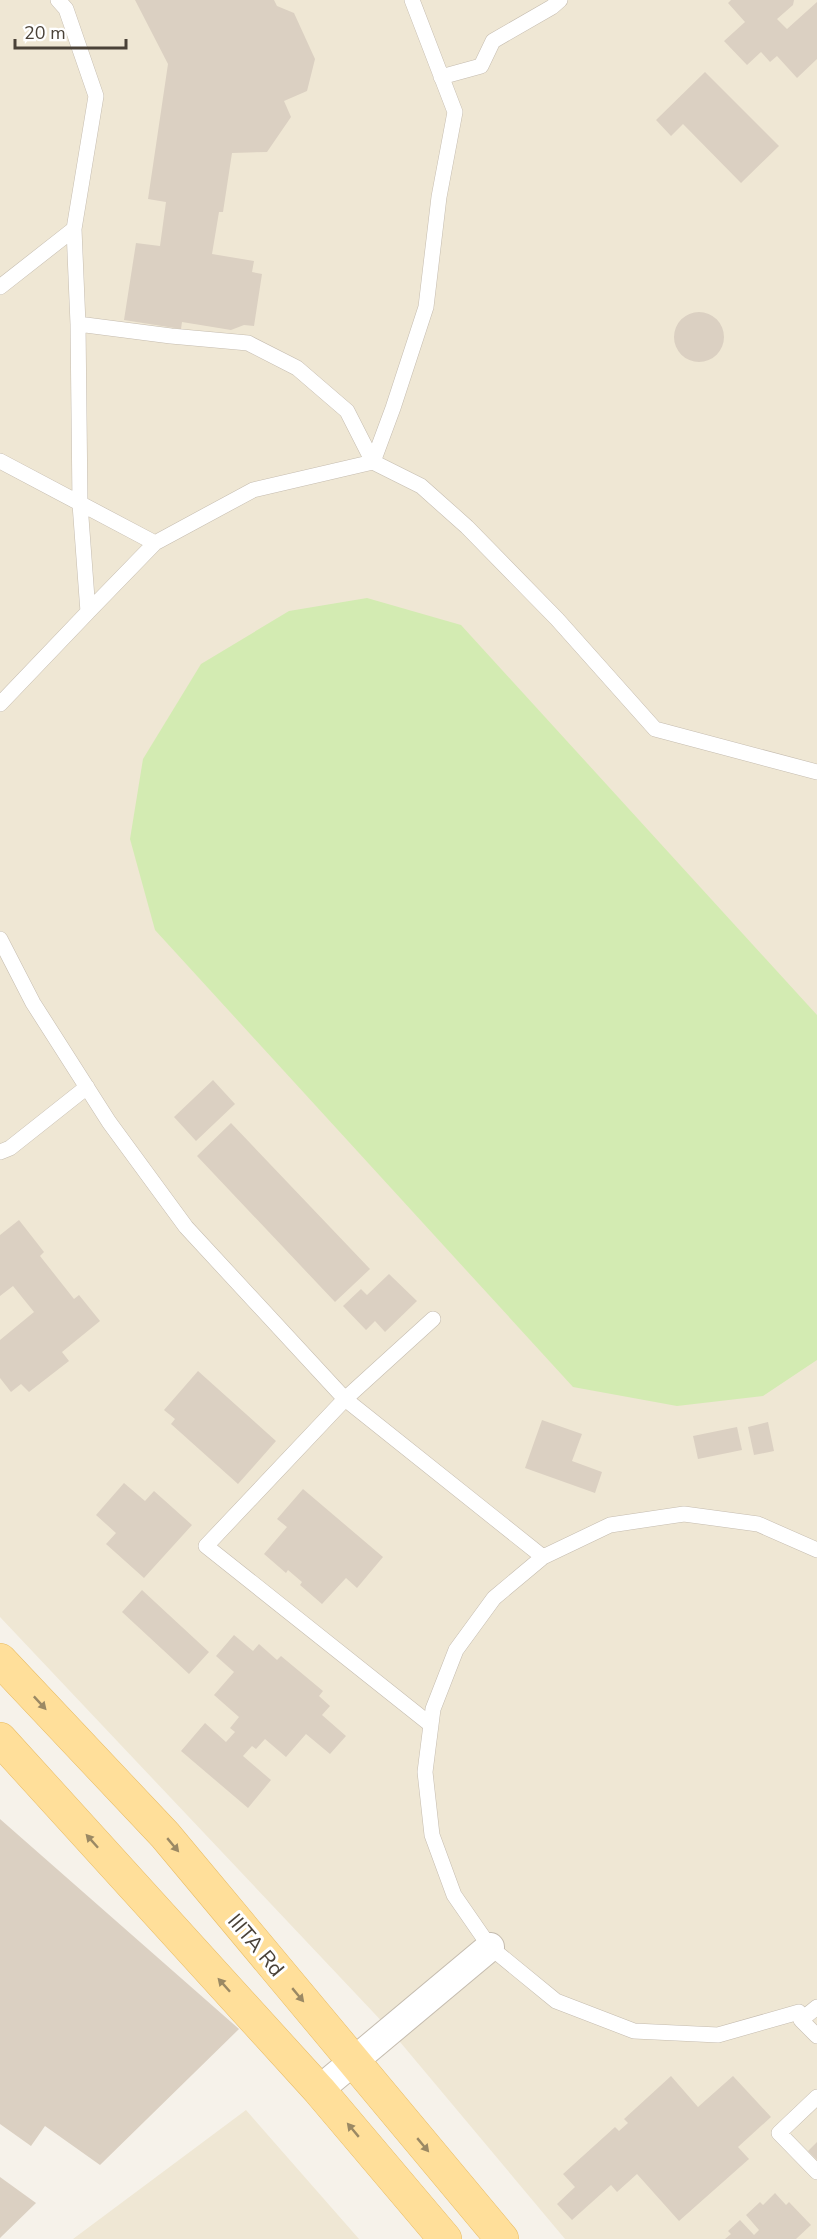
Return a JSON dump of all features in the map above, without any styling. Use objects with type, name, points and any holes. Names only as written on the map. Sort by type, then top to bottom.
[{"type":"main road","name":"IIITA Rd","points":[[0,1660],[165,1835],[502,2239]]},
{"type":"main road","points":[[0,1739],[319,2090],[446,2239]]},
{"type":"street","points":[[319,2090],[490,1947]]},
{"type":"lane","points":[[58,0],[66,9],[96,96],[74,229],[78,324],[80,504],[88,612]]},
{"type":"lane","points":[[373,462],[426,307],[439,197],[455,112],[412,0]]},
{"type":"lane","points":[[441,77],[481,66],[493,42],[560,0]]},
{"type":"lane","points":[[0,287],[74,229]]},
{"type":"lane","points":[[78,324],[248,343],[297,368],[348,411],[373,462],[421,486],[467,527],[557,620],[655,729],[817,772]]},
{"type":"lane","points":[[0,461],[155,543]]},
{"type":"lane","points":[[0,704],[155,543],[253,490],[373,462]]},
{"type":"lane","points":[[0,939],[33,1003],[109,1122],[186,1227],[345,1399],[543,1557]]},
{"type":"lane","points":[[0,1152],[10,1148],[87,1087]]},
{"type":"lane","points":[[431,1725],[206,1546],[345,1399],[433,1319]]},
{"type":"lane","points":[[817,1550],[758,1524],[684,1514],[610,1526],[543,1557],[494,1598],[456,1650],[433,1709],[425,1772],[432,1835],[454,1895],[490,1947],[556,2001],[634,2031],[718,2035],[799,2012],[801,2020],[817,2036]]},
{"type":"lane","points":[[801,2020],[817,2007]]},
{"type":"lane","points":[[817,2097],[779,2133],[817,2172]]},
{"type":"shaded area","points":[[0,0],[817,0],[817,2239],[565,2239],[390,2030],[0,1617]]},
{"type":"shaded area","points":[[246,2110],[359,2239],[73,2239]]},
{"type":"green space","points":[[367,598],[461,625],[817,1015],[817,1360],[763,1396],[677,1406],[573,1387],[155,930],[130,839],[143,759],[201,664],[289,611]]},
{"type":"building","points":[[135,0],[274,0],[277,6],[294,13],[315,59],[307,91],[284,101],[291,117],[267,152],[232,153],[223,212],[219,212],[212,254],[254,261],[252,272],[262,274],[254,326],[244,325],[231,330],[182,322],[181,329],[124,320],[136,243],[160,246],[166,202],[148,199],[168,64]]},
{"type":"building","points":[[731,0],[794,0],[793,5],[777,19],[787,29],[817,2],[817,59],[797,78],[777,56],[770,62],[761,52],[747,65],[724,41],[745,22],[728,3]]},
{"type":"building","points":[[705,72],[779,146],[741,183],[683,124],[671,136],[656,120]]},
{"type":"building","points":[[694,312],[704,312],[717,319],[724,332],[724,342],[717,355],[704,362],[694,362],[685,358],[678,351],[674,342],[674,332],[678,323],[685,316]]},
{"type":"building","points":[[213,1080],[235,1104],[196,1141],[174,1117]]},
{"type":"building","points":[[231,1123],[370,1269],[335,1302],[197,1156]]},
{"type":"building","points":[[19,1220],[44,1252],[40,1256],[74,1299],[79,1295],[100,1321],[62,1352],[69,1361],[29,1392],[21,1384],[11,1392],[0,1378],[0,1340],[34,1312],[13,1286],[0,1296],[0,1235]]},
{"type":"building","points":[[389,1274],[417,1301],[385,1332],[375,1321],[366,1330],[343,1306],[361,1289],[367,1295]]},
{"type":"building","points":[[198,1371],[276,1441],[238,1484],[171,1424],[175,1419],[164,1410]]},
{"type":"building","points":[[542,1420],[582,1434],[572,1461],[602,1472],[595,1493],[525,1468]]},
{"type":"building","points":[[768,1422],[774,1451],[754,1455],[748,1427]]},
{"type":"building","points":[[737,1427],[742,1450],[698,1459],[693,1436]]},
{"type":"building","points":[[124,1483],[145,1501],[154,1491],[192,1525],[144,1578],[106,1544],[116,1533],[96,1515]]},
{"type":"building","points":[[303,1489],[383,1557],[357,1588],[346,1578],[322,1604],[300,1585],[302,1582],[288,1570],[286,1573],[264,1554],[287,1527],[277,1519]]},
{"type":"building","points":[[142,1590],[209,1652],[189,1674],[122,1612]]},
{"type":"building","points":[[234,1635],[253,1651],[259,1644],[277,1660],[281,1656],[323,1691],[319,1696],[330,1706],[322,1715],[346,1736],[330,1754],[306,1734],[286,1757],[265,1739],[256,1749],[252,1746],[243,1756],[271,1780],[248,1808],[181,1751],[205,1723],[226,1742],[235,1732],[230,1728],[239,1717],[214,1695],[234,1672],[216,1656]]},
{"type":"building","points":[[0,1819],[239,2029],[100,2165],[45,2126],[31,2146],[0,2124]]},
{"type":"building","points":[[671,2076],[698,2107],[733,2076],[771,2117],[738,2147],[749,2159],[679,2221],[637,2174],[617,2192],[611,2185],[572,2220],[557,2204],[575,2187],[563,2174],[615,2127],[619,2131],[628,2123],[624,2119]]},
{"type":"building","points":[[817,2142],[817,2160],[808,2151]]},
{"type":"building","points":[[0,2177],[36,2203],[0,2238]]},
{"type":"building","points":[[775,2193],[786,2205],[789,2202],[811,2225],[796,2239],[725,2239],[731,2234],[728,2231],[740,2220],[754,2235],[759,2230],[746,2215],[760,2202],[763,2205]]}]
